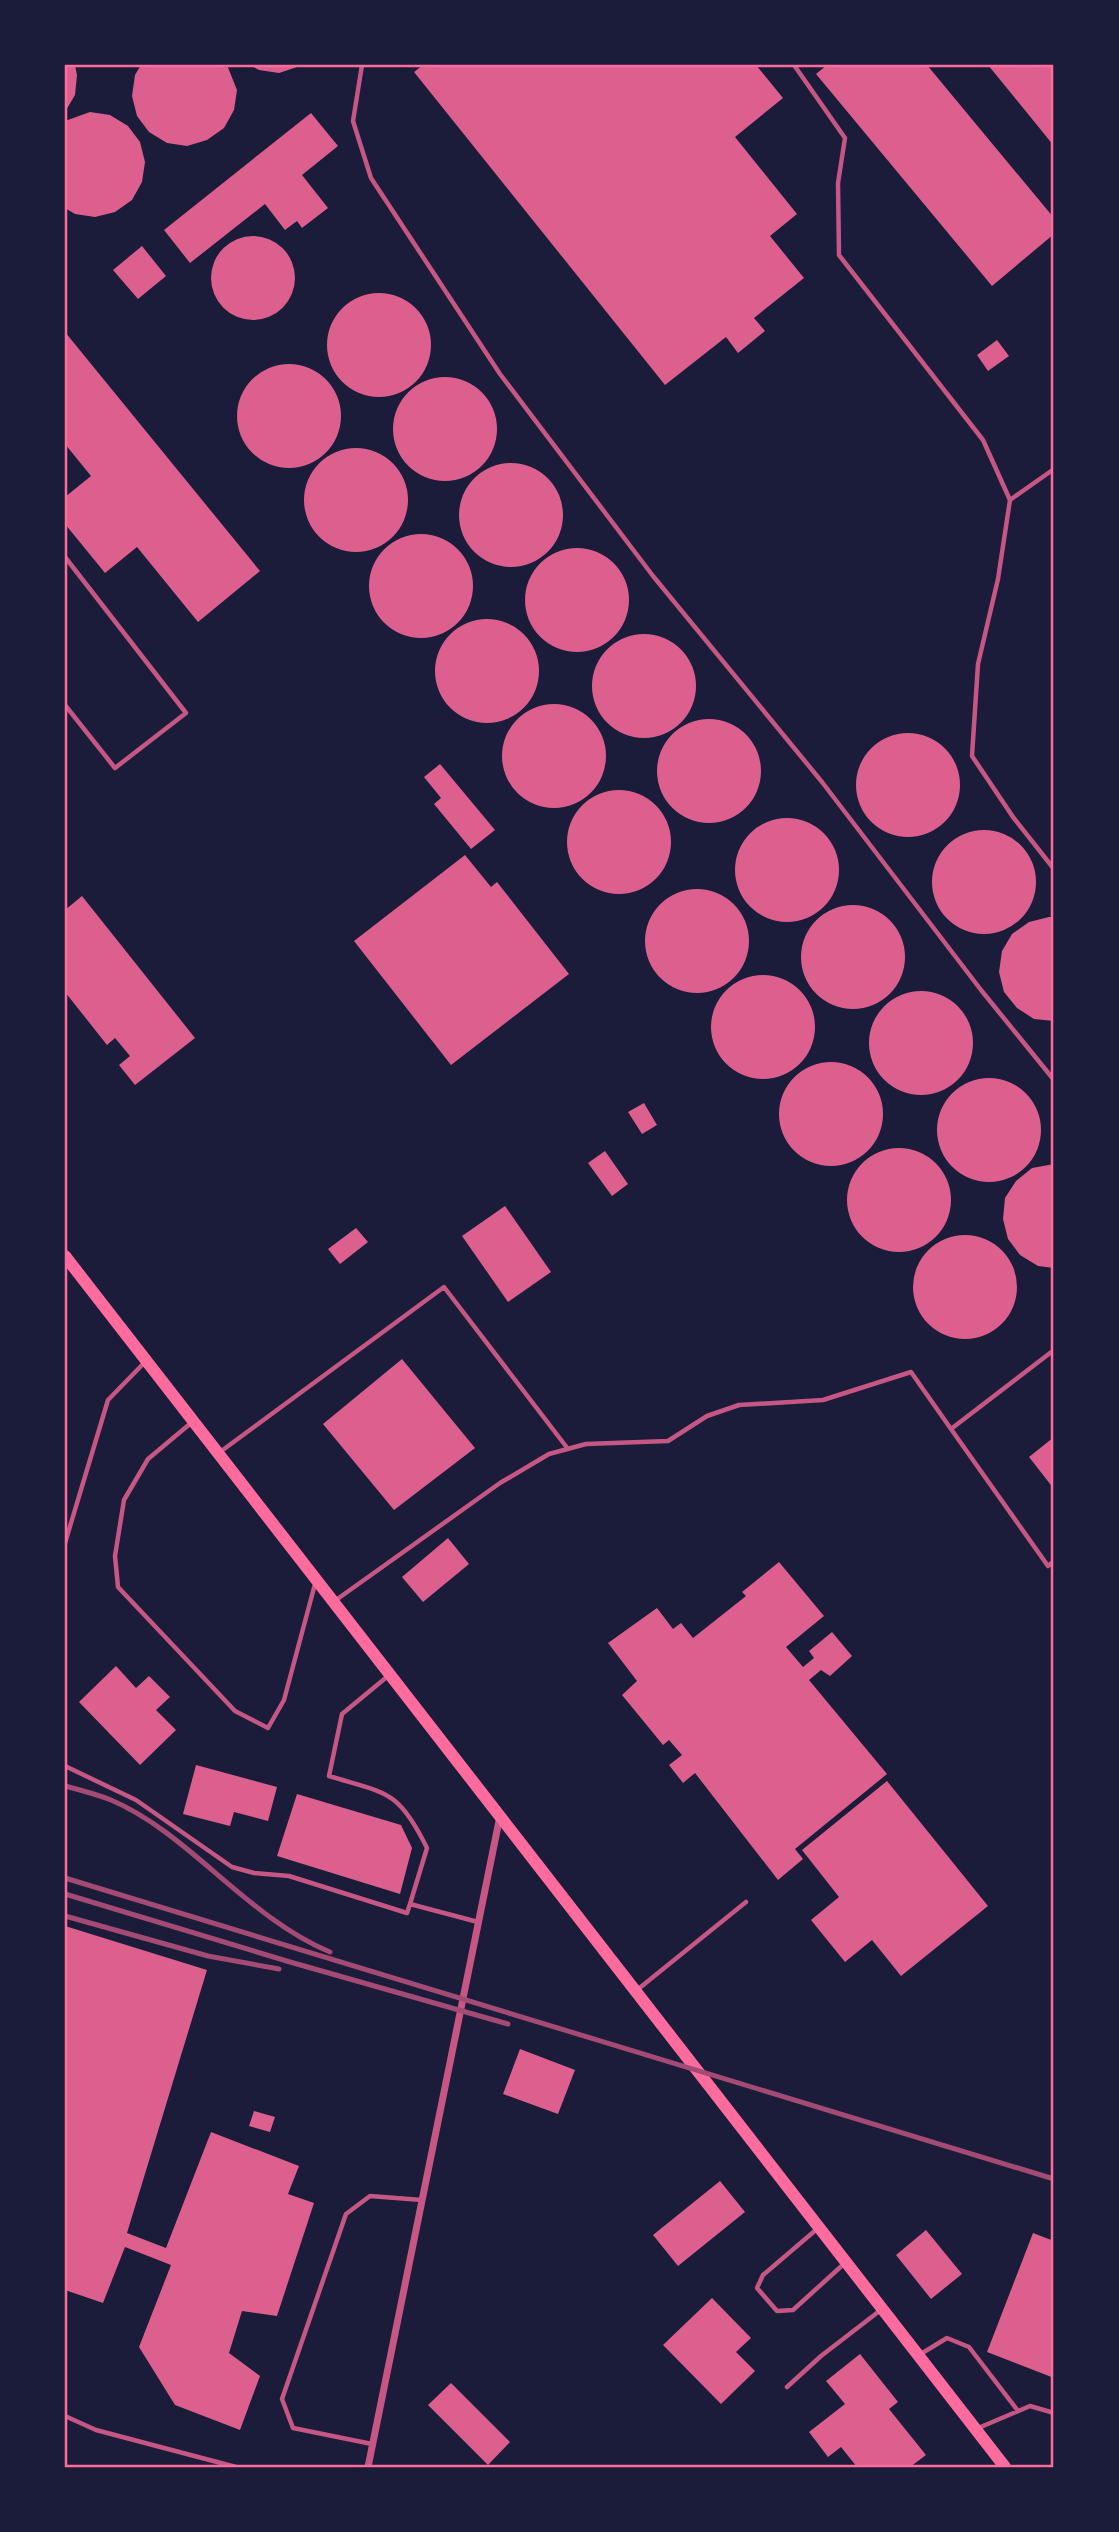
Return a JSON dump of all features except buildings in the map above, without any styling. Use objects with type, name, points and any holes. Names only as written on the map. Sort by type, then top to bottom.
[{"type":"main road","points":[[65,1256],[1005,2467]]},
{"type":"street","points":[[368,2467],[500,1814]]},
{"type":"lane","points":[[362,65],[354,121],[371,178],[500,374],[653,576],[822,782],[981,990],[1054,1080]]},
{"type":"lane","points":[[794,65],[845,138],[838,183],[839,255],[983,440],[1010,500],[998,579],[978,664],[972,755],[1013,817],[1054,869]]},
{"type":"lane","points":[[1010,500],[1054,469]]},
{"type":"lane","points":[[65,557],[186,713],[115,768],[65,705]]},
{"type":"lane","points":[[219,1452],[444,1287],[568,1449]]},
{"type":"lane","points":[[951,1429],[1054,1350]]},
{"type":"lane","points":[[65,1543],[108,1400],[147,1360]]},
{"type":"lane","points":[[335,1601],[534,1461],[568,1449],[617,1441],[668,1441],[707,1416],[739,1405],[823,1400],[911,1372],[1048,1566],[1054,1562]]},
{"type":"lane","points":[[194,1420],[148,1459],[124,1500],[115,1556],[118,1587],[235,1711],[268,1728],[284,1700],[317,1578]]},
{"type":"lane","points":[[65,1766],[136,1800],[232,1867],[254,1873],[289,1876],[407,1913],[427,1848],[413,1819],[392,1795],[329,1776],[342,1714],[391,1674]]},
{"type":"lane","points":[[636,1990],[746,1902]]},
{"type":"lane","points":[[410,1904],[478,1922]]},
{"type":"lane","points":[[372,2444],[293,2428],[282,2399],[346,2214],[370,2196],[422,2200]]},
{"type":"lane","points":[[819,2227],[764,2276],[757,2288],[777,2311],[793,2309],[846,2262]]},
{"type":"lane","points":[[787,2387],[821,2356],[883,2309]]},
{"type":"lane","points":[[919,2356],[947,2338],[969,2347],[1018,2411]]},
{"type":"lane","points":[[975,2429],[1030,2406],[1054,2413]]},
{"type":"lane","points":[[65,2416],[96,2430],[236,2467]]},
{"type":"railway","points":[[65,1786],[111,1800],[139,1815],[192,1853],[271,1918],[330,1952]]},
{"type":"railway","points":[[65,1878],[1054,2179]]},
{"type":"railway","points":[[65,1894],[508,2024]]},
{"type":"railway","points":[[65,1916],[208,1956],[279,1969]]}]
